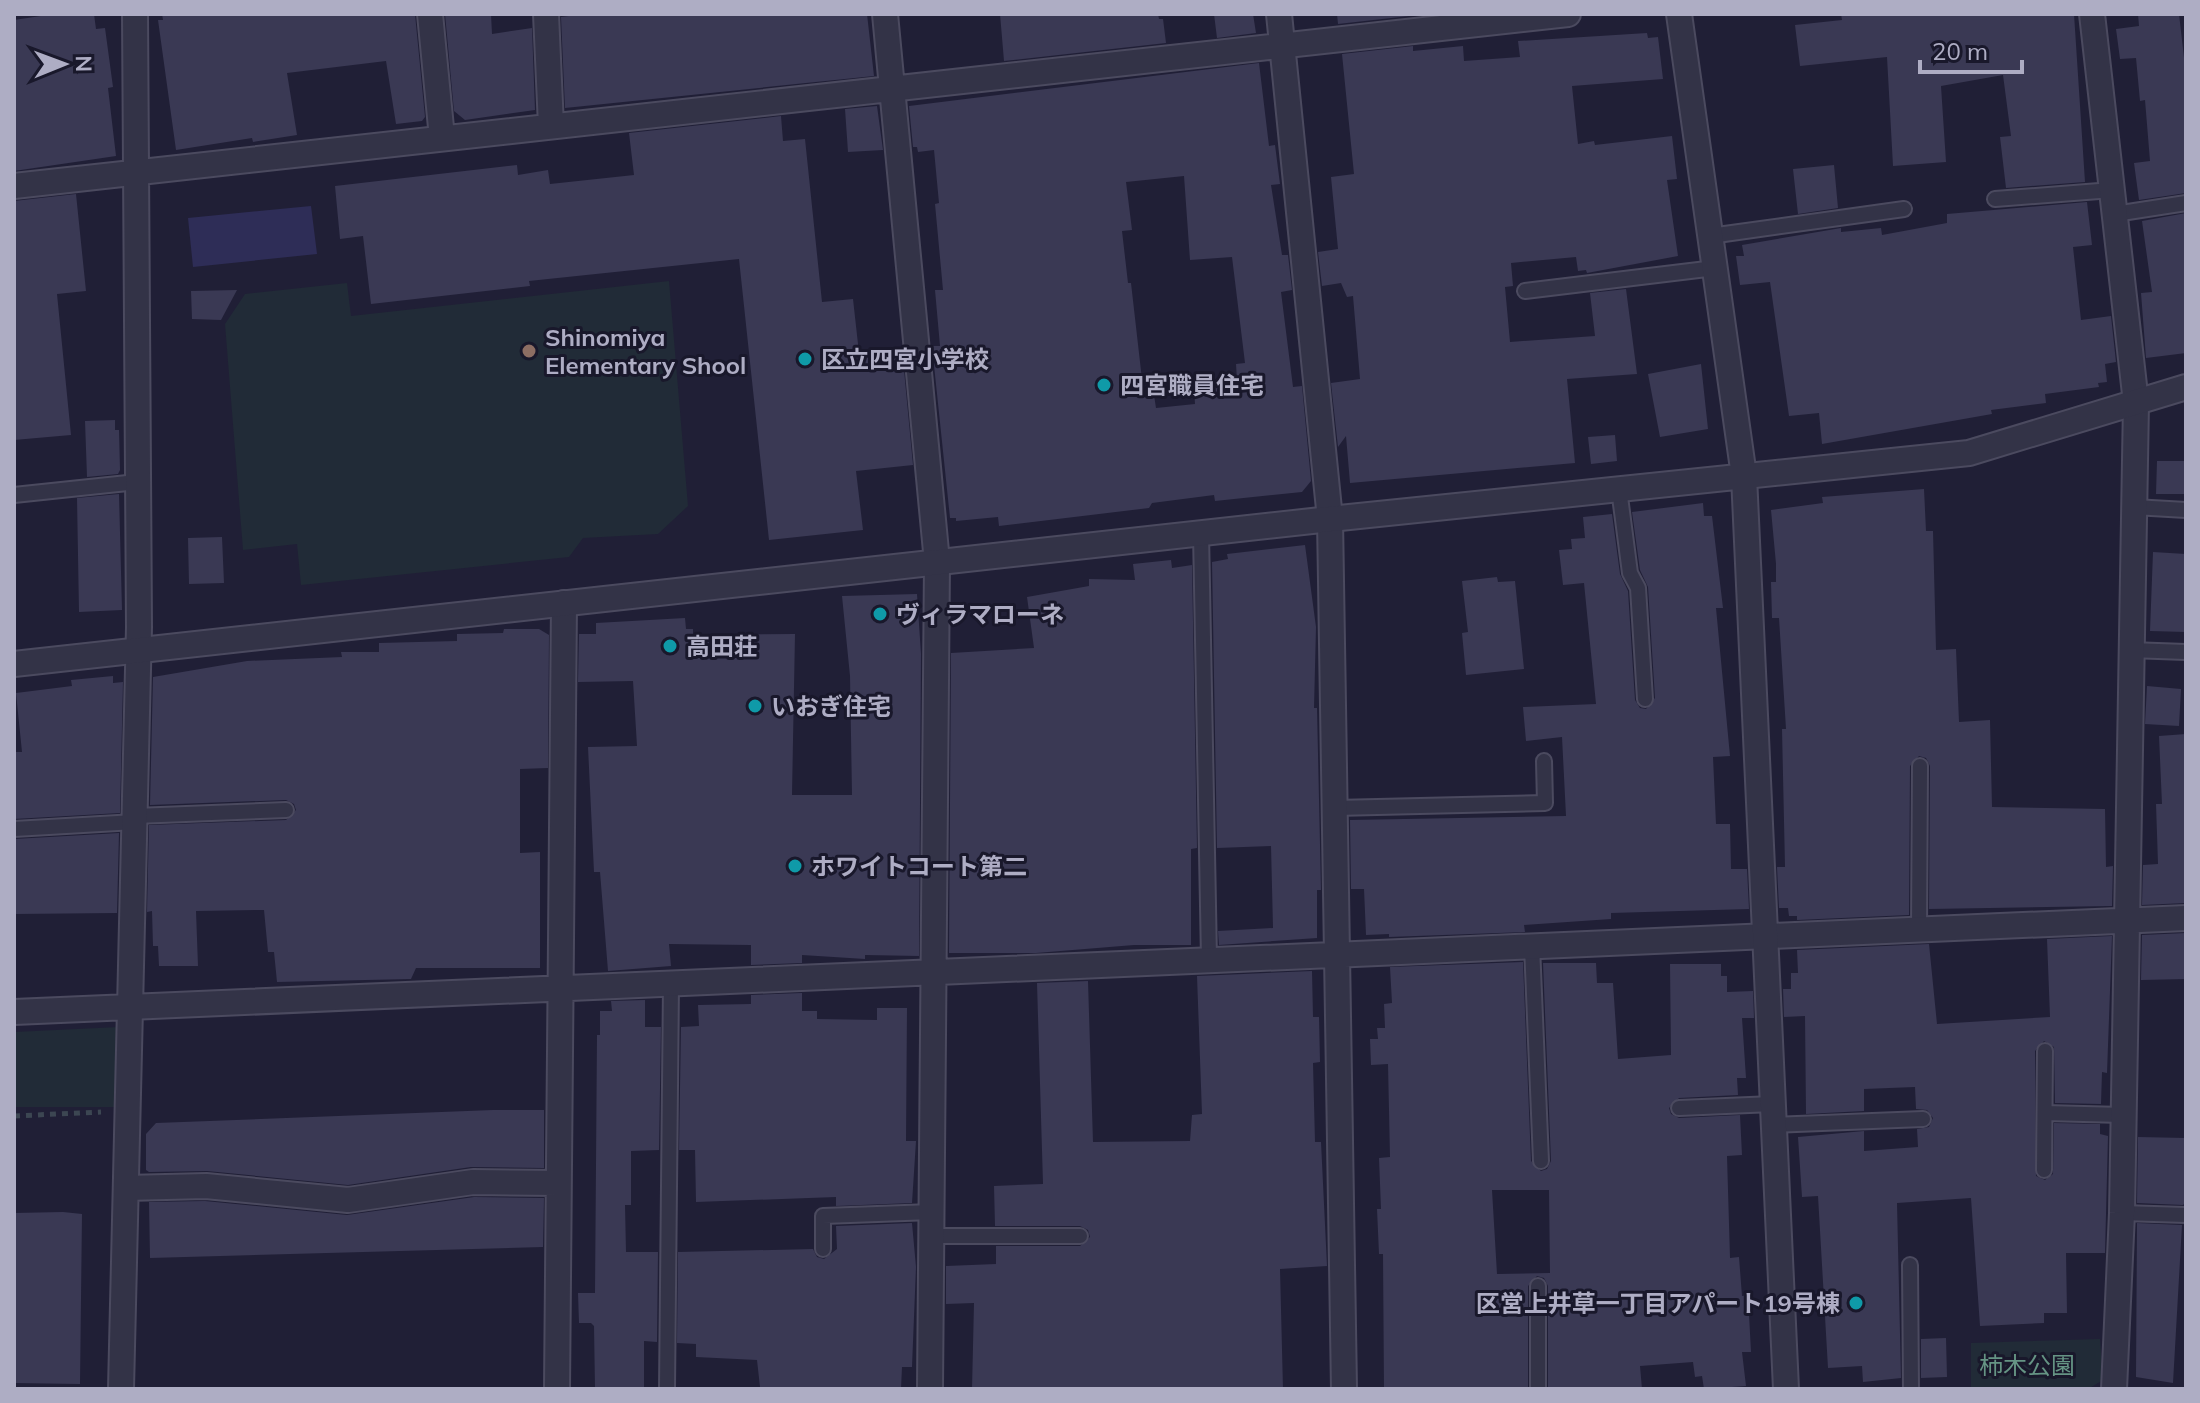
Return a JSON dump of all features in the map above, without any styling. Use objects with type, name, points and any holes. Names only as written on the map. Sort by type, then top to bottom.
[{"type":"street","points":[[121,1389],[138,651],[135,14]]},
{"type":"street","points":[[430,14],[442,138]]},
{"type":"street","points":[[546,14],[551,126]]},
{"type":"street","points":[[885,14],[937,562],[930,1389]]},
{"type":"street","points":[[1279,14],[1330,519],[1344,1389]]},
{"type":"street","points":[[14,186],[1568,14]]},
{"type":"street","points":[[1679,14],[1744,476],[1786,1389]]},
{"type":"street","points":[[2092,14],[2136,403],[2122,1213],[2114,1389]]},
{"type":"street","points":[[14,664],[1330,519],[1969,453],[2186,387]]},
{"type":"street","points":[[557,1389],[563,987],[564,603]]},
{"type":"street","points":[[14,1012],[2186,918]]},
{"type":"street","points":[[126,1188],[206,1186],[348,1200],[473,1182],[558,1183]]},
{"type":"lane","points":[[1995,199],[2186,203]]},
{"type":"lane","points":[[1710,236],[1904,209]]},
{"type":"lane","points":[[1525,291],[1715,268]]},
{"type":"lane","points":[[14,495],[137,482]]},
{"type":"lane","points":[[1619,489],[1630,573],[1638,588],[1645,699]]},
{"type":"lane","points":[[2134,507],[2186,510]]},
{"type":"lane","points":[[1201,533],[1209,959]]},
{"type":"lane","points":[[2130,650],[2186,652]]},
{"type":"lane","points":[[1335,808],[1545,803],[1544,761]]},
{"type":"lane","points":[[1919,929],[1920,766]]},
{"type":"lane","points":[[14,829],[286,810]]},
{"type":"lane","points":[[1532,946],[1541,1161]]},
{"type":"lane","points":[[667,1389],[671,984]]},
{"type":"lane","points":[[2044,1170],[2045,1051]]},
{"type":"lane","points":[[1679,1108],[1923,1119]]},
{"type":"lane","points":[[2045,1113],[2123,1115]]},
{"type":"lane","points":[[823,1249],[823,1216],[932,1212]]},
{"type":"lane","points":[[2122,1213],[2186,1215]]},
{"type":"lane","points":[[931,1236],[1080,1236]]},
{"type":"lane","points":[[1910,1265],[1911,1389]]},
{"type":"lane","points":[[1538,1286],[1538,1389]]},
{"type":"path","points":[[14,1116],[31,1113],[129,1112]]},
{"type":"green space","points":[[669,281],[688,506],[658,534],[583,538],[569,557],[301,585],[297,544],[243,550],[225,324],[245,294],[347,283],[351,316]]},
{"type":"green space","points":[[119,1027],[116,1107],[14,1107],[14,1032]]},
{"type":"green space","name":"柿木公園","points":[[2100,1339],[2103,1380],[2088,1389],[1971,1389],[1971,1343]]},
{"type":"shaded area","points":[[311,206],[317,254],[193,267],[188,218]]},
{"type":"building","points":[[54,14],[94,14],[96,29],[105,28],[113,87],[108,88],[116,156],[14,171],[14,20]]},
{"type":"building","points":[[162,14],[415,14],[425,117],[422,121],[396,124],[386,61],[287,73],[297,135],[253,142],[252,138],[176,150],[158,20],[163,20]]},
{"type":"building","points":[[445,14],[491,14],[492,34],[532,28],[535,110],[465,120],[454,111]]},
{"type":"building","points":[[584,14],[867,14],[874,76],[565,108],[561,17]]},
{"type":"building","points":[[1000,14],[1158,14],[1159,19],[1163,19],[1166,43],[1004,61]]},
{"type":"building","points":[[1214,14],[1253,14],[1256,33],[1217,38]]},
{"type":"building","points":[[1337,14],[1409,14],[1409,16],[1338,24]]},
{"type":"building","points":[[1841,14],[2074,14],[2085,182],[2006,188],[2000,137],[2011,136],[2003,75],[1941,86],[1946,162],[1893,166],[1887,57],[1800,66],[1795,25],[1842,20]]},
{"type":"building","points":[[2138,14],[2179,14],[2186,75],[2186,193],[2139,200],[2134,163],[2150,161],[2145,100],[2140,101],[2136,58],[2120,59],[2116,29],[2139,26]]},
{"type":"building","points":[[1647,33],[1648,38],[1658,37],[1663,79],[1572,86],[1578,144],[1594,141],[1595,145],[1672,136],[1677,179],[1667,180],[1678,256],[1587,273],[1586,270],[1578,271],[1576,257],[1511,263],[1513,286],[1505,287],[1510,342],[1595,336],[1590,293],[1626,289],[1637,374],[1567,379],[1575,463],[1350,483],[1346,436],[1338,447],[1331,383],[1360,379],[1353,296],[1347,297],[1341,283],[1322,286],[1318,252],[1338,249],[1331,177],[1354,174],[1342,54],[1413,46],[1413,51],[1463,46],[1464,61],[1520,57],[1518,41]]},
{"type":"building","points":[[1259,63],[1269,146],[1275,145],[1280,184],[1271,185],[1282,255],[1288,255],[1292,290],[1281,292],[1293,387],[1302,386],[1311,481],[1302,492],[1215,501],[1214,495],[1152,503],[1149,508],[999,526],[998,517],[956,521],[956,518],[950,518],[932,346],[940,346],[935,290],[943,290],[935,204],[939,203],[934,150],[918,152],[917,147],[913,147],[909,106]],"holes":[[[1184,176],[1190,260],[1232,257],[1245,363],[1236,364],[1237,380],[1194,388],[1195,404],[1156,408],[1154,395],[1144,397],[1131,283],[1128,283],[1122,231],[1132,230],[1126,182]]]},
{"type":"building","points":[[877,106],[883,150],[848,152],[845,109]]},
{"type":"building","points":[[781,116],[783,141],[805,139],[822,302],[853,299],[859,353],[902,349],[913,465],[856,471],[863,530],[769,540],[739,259],[529,281],[530,286],[371,304],[363,236],[340,239],[335,186],[517,165],[518,175],[548,170],[550,184],[634,175],[629,133]]},
{"type":"building","points":[[1834,165],[1838,208],[1798,214],[1793,169]]},
{"type":"building","points":[[76,194],[86,291],[57,294],[71,435],[14,440],[14,201]]},
{"type":"building","points":[[2087,202],[2092,245],[2073,247],[2081,320],[2111,316],[2116,362],[2105,364],[2107,382],[2098,383],[2099,387],[2045,394],[2046,403],[1991,410],[1992,414],[1822,444],[1819,413],[1789,416],[1770,282],[1740,285],[1736,256],[1744,256],[1742,245],[1841,228],[1841,232],[1881,228],[1882,235],[1947,223],[1947,214]]},
{"type":"building","points":[[2186,213],[2186,353],[2146,358],[2141,293],[2152,292],[2142,221]]},
{"type":"building","points":[[237,290],[221,320],[192,319],[191,291]]},
{"type":"building","points":[[1701,364],[1708,429],[1660,437],[1648,374]]},
{"type":"building","points":[[115,420],[115,430],[119,430],[120,470],[118,474],[87,477],[85,421]]},
{"type":"building","points":[[1615,435],[1617,461],[1591,464],[1588,437]]},
{"type":"building","points":[[2157,461],[2186,461],[2186,494],[2156,494]]},
{"type":"building","points":[[1924,489],[1926,531],[1933,531],[1936,650],[1956,649],[1959,722],[1990,720],[1992,807],[2105,809],[2106,867],[2113,866],[2112,906],[1929,909],[1930,766],[1926,758],[1919,756],[1910,766],[1909,915],[1797,920],[1797,916],[1789,916],[1788,908],[1779,908],[1777,867],[1785,867],[1782,729],[1786,729],[1779,618],[1772,618],[1771,582],[1776,582],[1776,564],[1771,510],[1823,503],[1822,497]]},
{"type":"building","points":[[119,494],[122,610],[79,612],[77,498]]},
{"type":"building","points":[[1703,503],[1704,516],[1712,516],[1723,608],[1716,608],[1730,756],[1713,757],[1716,824],[1730,824],[1731,869],[1747,869],[1749,909],[1611,913],[1611,919],[1524,925],[1525,932],[1389,937],[1389,934],[1366,935],[1364,889],[1351,889],[1350,820],[1566,816],[1562,737],[1526,741],[1523,707],[1596,704],[1584,583],[1563,585],[1559,550],[1572,549],[1571,539],[1585,538],[1583,517],[1612,514],[1620,574],[1628,591],[1635,700],[1640,708],[1646,709],[1655,698],[1648,587],[1640,570],[1632,512]]},
{"type":"building","points":[[222,537],[224,583],[189,584],[188,538]]},
{"type":"building","points":[[1305,545],[1316,627],[1314,708],[1317,708],[1321,890],[1317,890],[1317,938],[1219,945],[1218,931],[1273,928],[1271,846],[1217,848],[1212,562],[1228,559],[1227,554]]},
{"type":"building","points":[[2153,552],[2186,554],[2186,632],[2150,631]]},
{"type":"building","points":[[1171,560],[1172,568],[1192,565],[1197,848],[1191,849],[1191,945],[1134,945],[1036,953],[949,953],[951,653],[1034,648],[1027,597],[1089,586],[1089,579],[1135,580],[1133,564]]},
{"type":"building","points":[[1497,577],[1498,582],[1515,581],[1524,669],[1466,675],[1462,633],[1468,632],[1462,581]]},
{"type":"building","points":[[917,594],[921,654],[919,956],[865,955],[865,959],[802,955],[802,963],[751,965],[751,945],[669,944],[671,966],[608,971],[600,872],[594,872],[588,747],[637,746],[633,681],[578,682],[579,634],[596,634],[596,623],[685,618],[686,629],[693,629],[693,635],[795,634],[792,795],[852,795],[850,676],[842,596]]},
{"type":"building","points":[[504,629],[539,629],[549,635],[548,768],[520,769],[520,853],[540,852],[540,968],[416,968],[411,979],[277,982],[274,952],[268,952],[264,910],[196,911],[198,966],[159,966],[158,946],[153,946],[152,911],[147,912],[149,825],[286,820],[296,810],[294,804],[286,800],[150,805],[153,677],[247,661],[342,657],[341,652],[379,652],[379,643],[457,641],[457,634],[503,633]]},
{"type":"building","points":[[113,676],[113,683],[123,682],[120,813],[14,819],[14,752],[22,752],[16,693],[72,686],[71,680]]},
{"type":"building","points":[[2147,686],[2181,689],[2179,726],[2145,724]]},
{"type":"building","points":[[2186,734],[2186,903],[2142,905],[2143,865],[2158,864],[2156,804],[2162,804],[2159,736]]},
{"type":"building","points":[[119,833],[117,913],[14,914],[14,839]]},
{"type":"building","points":[[2186,933],[2186,979],[2141,980],[2142,935]]},
{"type":"building","points":[[2112,936],[2107,1073],[2102,1072],[2101,1104],[2055,1103],[2054,1047],[2044,1041],[2035,1051],[2036,1176],[2045,1180],[2053,1174],[2054,1123],[2100,1124],[2100,1134],[2108,1136],[2105,1253],[2066,1253],[2067,1313],[2044,1313],[2044,1323],[1980,1326],[1971,1198],[1897,1203],[1901,1378],[1863,1382],[1862,1366],[1828,1368],[1818,1196],[1802,1197],[1798,1137],[1864,1131],[1864,1151],[1918,1147],[1917,1129],[1929,1127],[1933,1118],[1927,1110],[1916,1109],[1915,1087],[1864,1089],[1864,1111],[1806,1114],[1805,1016],[1784,1017],[1783,989],[1791,989],[1791,973],[1798,973],[1797,950],[1929,944],[1937,1024],[2050,1017],[2047,939]]},
{"type":"building","points":[[1523,962],[1531,1161],[1541,1171],[1547,1169],[1551,1161],[1543,963],[1596,963],[1597,983],[1613,983],[1618,1059],[1671,1055],[1670,964],[1721,964],[1721,976],[1727,976],[1727,992],[1753,991],[1754,1018],[1742,1018],[1746,1078],[1737,1078],[1738,1095],[1679,1098],[1669,1108],[1671,1114],[1679,1118],[1740,1115],[1742,1155],[1727,1156],[1730,1258],[1739,1257],[1742,1296],[1748,1295],[1751,1352],[1742,1352],[1746,1386],[1704,1389],[1702,1376],[1695,1377],[1693,1362],[1640,1366],[1642,1389],[1548,1389],[1548,1286],[1544,1278],[1537,1276],[1528,1286],[1528,1389],[1384,1389],[1383,1254],[1379,1254],[1377,1209],[1381,1209],[1379,1158],[1390,1157],[1388,1064],[1371,1065],[1370,1039],[1378,1039],[1377,1028],[1385,1028],[1384,1004],[1392,1003],[1390,967]],"holes":[[[1492,1190],[1549,1190],[1550,1273],[1497,1274]]]},
{"type":"building","points":[[1312,971],[1313,1017],[1319,1017],[1320,1062],[1313,1063],[1315,1142],[1321,1142],[1327,1266],[1280,1269],[1283,1389],[972,1389],[974,1303],[946,1304],[946,1266],[996,1264],[996,1246],[1080,1246],[1090,1237],[1088,1230],[1080,1226],[995,1226],[994,1186],[1043,1184],[1037,983],[1088,981],[1093,1142],[1190,1141],[1192,1115],[1202,1114],[1197,976]]},
{"type":"building","points":[[802,993],[802,1011],[817,1011],[817,1019],[877,1020],[877,1008],[907,1008],[906,1141],[916,1141],[912,1203],[836,1206],[836,1197],[696,1202],[695,1150],[679,1150],[681,1027],[699,1026],[698,1005],[751,1004],[751,995]]},
{"type":"building","points":[[645,1000],[645,1027],[661,1027],[659,1150],[631,1151],[631,1205],[625,1205],[626,1252],[658,1252],[657,1342],[644,1341],[644,1389],[595,1389],[594,1326],[579,1323],[578,1293],[595,1293],[597,1035],[600,1035],[600,1011],[612,1011],[611,1001]]},
{"type":"building","points":[[544,1110],[544,1168],[471,1167],[348,1185],[207,1171],[146,1170],[146,1134],[156,1123]]},
{"type":"building","points":[[2138,1137],[2186,1138],[2186,1202],[2183,1205],[2137,1203]]},
{"type":"building","points":[[474,1197],[544,1198],[543,1247],[150,1258],[149,1202],[205,1201],[347,1215]]},
{"type":"building","points":[[14,1213],[82,1214],[80,1384],[14,1383]]},
{"type":"building","points":[[912,1223],[916,1267],[912,1367],[902,1367],[901,1389],[769,1389],[760,1387],[757,1360],[696,1357],[696,1344],[677,1343],[678,1252],[813,1249],[817,1257],[824,1259],[837,1249],[836,1226]]},
{"type":"building","points":[[2137,1223],[2182,1225],[2173,1383],[2136,1377]]},
{"type":"building","points":[[1946,1338],[1947,1377],[1921,1378],[1921,1339]]},
{"type":"place","name":"Shinomiya Elementary Shool","points":[[529,351]]},
{"type":"place","name":"区立四宮小学校","points":[[805,359]]},
{"type":"place","name":"四宮職員住宅","points":[[1104,385]]},
{"type":"place","name":"ヴィラマローネ","points":[[880,614]]},
{"type":"place","name":"高田荘","points":[[670,646]]},
{"type":"place","name":"いおぎ住宅","points":[[755,706]]},
{"type":"place","name":"ホワイトコート第二","points":[[795,866]]},
{"type":"place","name":"区営上井草一丁目アパート19号棟","points":[[1856,1303]]}]
